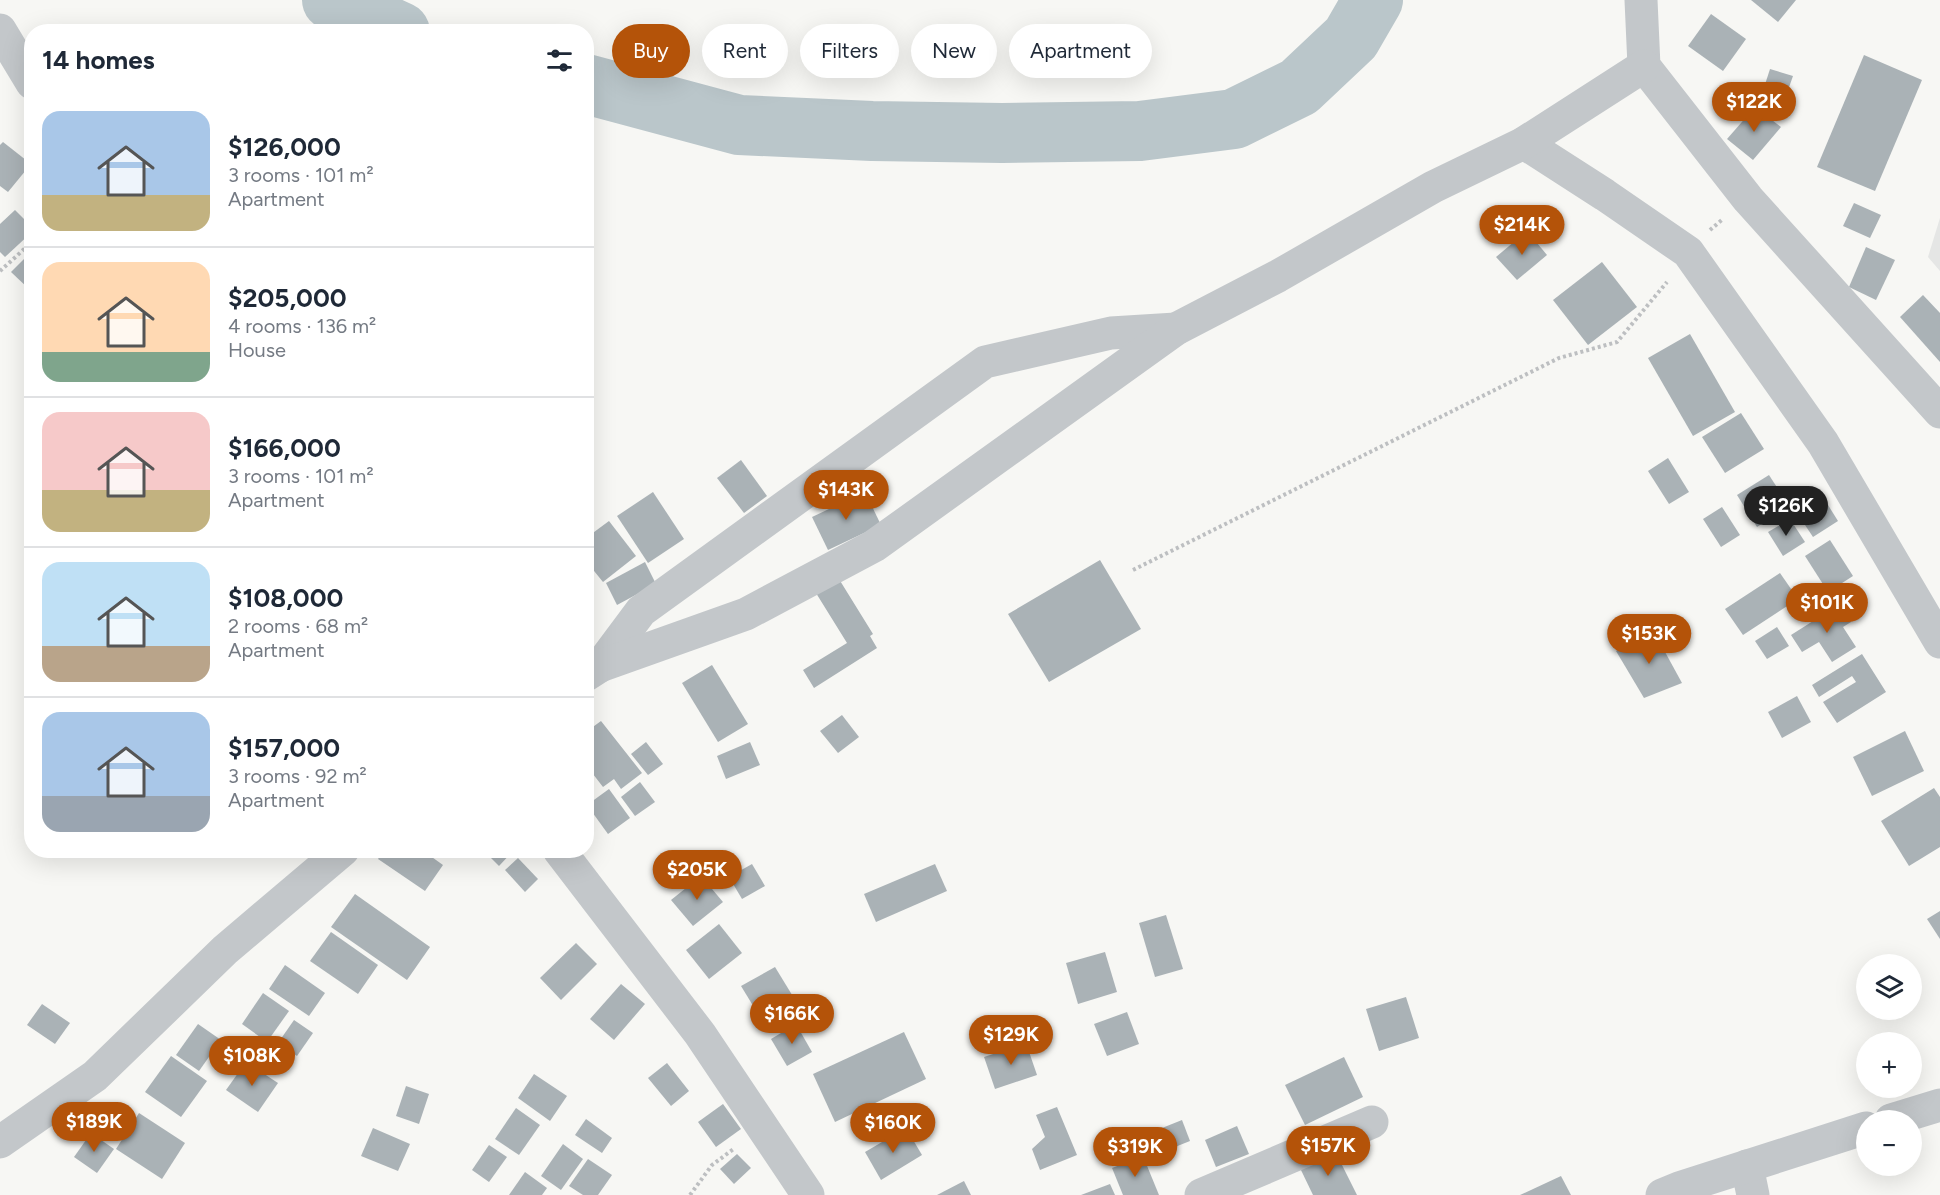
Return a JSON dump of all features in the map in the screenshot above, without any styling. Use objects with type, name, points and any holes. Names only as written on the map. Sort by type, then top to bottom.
[{"type":"street","points":[[1641,0],[1644,66],[1748,199],[1940,412]]},
{"type":"street","points":[[0,30],[24,70]]},
{"type":"street","points":[[594,670],[746,614],[874,546],[1176,329],[1278,276],[1433,187],[1524,143],[1644,66]]},
{"type":"street","points":[[1524,143],[1688,252],[1929,598],[1940,642]]},
{"type":"street","points":[[594,669],[641,611],[985,362],[1111,333],[1176,329]]},
{"type":"street","points":[[0,1142],[95,1076],[225,950],[334,858]]},
{"type":"street","points":[[565,858],[700,1034],[808,1195]]},
{"type":"street","points":[[1922,1111],[1940,1106]]},
{"type":"street","points":[[1201,1195],[1372,1122]]},
{"type":"street","points":[[1662,1195],[1679,1188],[1750,1180],[1856,1132]]},
{"type":"path","points":[[1133,570],[1559,358],[1617,342],[1661,291],[1688,252],[1718,223],[1748,199]]},
{"type":"path","points":[[0,272],[24,250]]},
{"type":"path","points":[[690,1195],[712,1165],[762,1128]]},
{"type":"shaded area","points":[[1940,218],[1940,271],[1928,257]]},
{"type":"building","points":[[1751,0],[1796,0],[1778,22]]},
{"type":"building","points":[[1711,14],[1746,39],[1723,71],[1688,46]]},
{"type":"building","points":[[1864,55],[1922,80],[1875,191],[1817,167]]},
{"type":"building","points":[[1770,69],[1793,76],[1781,110],[1759,103]]},
{"type":"building","points":[[1755,107],[1781,127],[1753,160],[1727,139]]},
{"type":"building","points":[[3,142],[24,158],[24,173],[8,192],[0,186],[0,145]]},
{"type":"building","points":[[1854,203],[1881,215],[1870,238],[1843,226]]},
{"type":"building","points":[[15,210],[24,219],[24,239],[5,257],[0,252],[0,224]]},
{"type":"building","points":[[1527,231],[1547,255],[1517,280],[1496,257]]},
{"type":"building","points":[[1866,247],[1895,260],[1876,300],[1849,287]]},
{"type":"building","points":[[24,259],[24,284],[11,272]]},
{"type":"building","points":[[1602,262],[1637,307],[1588,345],[1553,300]]},
{"type":"building","points":[[1923,295],[1940,313],[1940,362],[1900,317]]},
{"type":"building","points":[[1690,334],[1735,412],[1693,436],[1648,358]]},
{"type":"building","points":[[1741,413],[1764,449],[1725,473],[1702,437]]},
{"type":"building","points":[[1668,458],[1689,492],[1669,504],[1648,471]]},
{"type":"building","points":[[741,460],[767,496],[744,513],[717,478]]},
{"type":"building","points":[[1769,475],[1789,506],[1757,527],[1737,495]]},
{"type":"building","points":[[653,492],[684,539],[648,563],[617,516]]},
{"type":"building","points":[[865,492],[881,525],[828,550],[812,517]]},
{"type":"building","points":[[1823,497],[1838,521],[1813,537],[1797,513]]},
{"type":"building","points":[[1722,507],[1740,535],[1721,547],[1703,519]]},
{"type":"building","points":[[1790,519],[1805,542],[1783,556],[1768,532]]},
{"type":"building","points":[[609,521],[636,556],[603,582],[594,571],[594,532]]},
{"type":"building","points":[[1830,540],[1853,576],[1828,592],[1805,556]]},
{"type":"building","points":[[1100,560],[1141,629],[1049,682],[1008,614]]},
{"type":"building","points":[[645,562],[656,584],[617,605],[606,583]]},
{"type":"building","points":[[834,571],[873,634],[870,636],[877,648],[814,688],[803,670],[847,643],[811,585]]},
{"type":"building","points":[[1780,573],[1798,599],[1743,635],[1725,609]]},
{"type":"building","points":[[1840,604],[1851,622],[1843,627],[1856,647],[1832,662],[1819,642],[1802,652],[1791,635]]},
{"type":"building","points":[[1777,627],[1789,646],[1767,659],[1755,641]]},
{"type":"building","points":[[1653,630],[1682,683],[1644,698],[1616,651]]},
{"type":"building","points":[[1862,654],[1886,692],[1837,723],[1823,702],[1856,682],[1852,676],[1819,697],[1812,685]]},
{"type":"building","points":[[712,665],[748,724],[718,742],[682,683]]},
{"type":"building","points":[[1797,696],[1811,722],[1782,738],[1768,712]]},
{"type":"building","points":[[842,715],[859,737],[838,753],[820,731]]},
{"type":"building","points":[[601,721],[642,773],[621,789],[614,779],[603,787],[594,775],[594,726]]},
{"type":"building","points":[[1905,731],[1924,771],[1872,796],[1853,757]]},
{"type":"building","points":[[646,742],[663,764],[648,775],[631,754]]},
{"type":"building","points":[[750,742],[760,765],[726,779],[717,756]]},
{"type":"building","points":[[640,782],[655,802],[635,816],[621,797]]},
{"type":"building","points":[[1934,788],[1940,797],[1940,847],[1909,866],[1881,821]]},
{"type":"building","points":[[609,789],[630,818],[608,834],[594,815],[594,800]]},
{"type":"building","points":[[433,858],[443,865],[425,891],[378,859]]},
{"type":"building","points":[[491,858],[506,858],[499,866]]},
{"type":"building","points":[[518,858],[538,879],[525,892],[505,870]]},
{"type":"building","points":[[752,864],[765,886],[742,899],[729,877]]},
{"type":"building","points":[[935,864],[947,891],[876,922],[864,894]]},
{"type":"building","points":[[701,876],[723,902],[693,926],[671,900]]},
{"type":"building","points":[[355,894],[430,947],[407,980],[331,927]]},
{"type":"building","points":[[1940,911],[1940,939],[1927,919]]},
{"type":"building","points":[[1166,915],[1183,969],[1155,977],[1139,923]]},
{"type":"building","points":[[719,924],[742,953],[709,979],[686,950]]},
{"type":"building","points":[[331,932],[378,965],[358,994],[310,961]]},
{"type":"building","points":[[576,943],[597,964],[561,1000],[540,978]]},
{"type":"building","points":[[1105,952],[1117,992],[1078,1004],[1066,963]]},
{"type":"building","points":[[285,965],[325,993],[309,1016],[269,989]]},
{"type":"building","points":[[775,967],[797,1003],[763,1022],[741,986]]},
{"type":"building","points":[[621,984],[645,1004],[614,1040],[590,1019]]},
{"type":"building","points":[[263,993],[289,1011],[267,1042],[242,1024]]},
{"type":"building","points":[[1406,997],[1419,1038],[1379,1051],[1366,1009]]},
{"type":"building","points":[[42,1004],[70,1023],[55,1044],[27,1025]]},
{"type":"building","points":[[1127,1012],[1139,1044],[1107,1056],[1094,1024]]},
{"type":"building","points":[[294,1020],[313,1033],[297,1056],[278,1043]]},
{"type":"building","points":[[198,1024],[221,1040],[199,1071],[176,1055]]},
{"type":"building","points":[[796,1024],[812,1052],[787,1066],[771,1039]]},
{"type":"building","points":[[904,1032],[926,1079],[835,1122],[813,1074]]},
{"type":"building","points":[[1026,1043],[1037,1075],[995,1089],[984,1057]]},
{"type":"building","points":[[171,1056],[207,1081],[181,1117],[145,1092]]},
{"type":"building","points":[[1344,1057],[1363,1097],[1305,1125],[1285,1085]]},
{"type":"building","points":[[246,1062],[278,1083],[258,1112],[226,1090]]},
{"type":"building","points":[[667,1063],[689,1091],[671,1106],[648,1078]]},
{"type":"building","points":[[534,1074],[567,1096],[550,1121],[518,1098]]},
{"type":"building","points":[[406,1086],[429,1094],[419,1124],[396,1116]]},
{"type":"building","points":[[723,1104],[741,1129],[716,1147],[698,1122]]},
{"type":"building","points":[[1057,1107],[1077,1155],[1040,1170],[1032,1149],[1045,1137],[1036,1115]]},
{"type":"building","points":[[516,1108],[540,1125],[519,1155],[495,1139]]},
{"type":"building","points":[[139,1113],[185,1143],[162,1179],[116,1149]]},
{"type":"building","points":[[586,1119],[612,1138],[602,1153],[575,1135]]},
{"type":"building","points":[[1182,1120],[1190,1141],[1150,1157],[1142,1136]]},
{"type":"building","points":[[1237,1126],[1249,1154],[1216,1167],[1205,1140]]},
{"type":"building","points":[[373,1128],[410,1144],[398,1171],[361,1156]]},
{"type":"building","points":[[906,1128],[922,1155],[881,1180],[865,1152]]},
{"type":"building","points":[[91,1133],[114,1149],[97,1173],[74,1157]]},
{"type":"building","points":[[563,1144],[583,1159],[561,1190],[541,1176]]},
{"type":"building","points":[[489,1145],[507,1157],[489,1182],[472,1170]]},
{"type":"building","points":[[1335,1151],[1357,1195],[1313,1195],[1300,1168]]},
{"type":"building","points":[[737,1154],[751,1168],[734,1184],[720,1169]]},
{"type":"building","points":[[1143,1156],[1159,1195],[1123,1195],[1112,1168]]},
{"type":"building","points":[[588,1159],[612,1175],[598,1195],[583,1195],[569,1186]]},
{"type":"building","points":[[525,1172],[547,1188],[542,1195],[509,1195]]},
{"type":"building","points":[[1561,1176],[1571,1195],[1520,1195]]},
{"type":"building","points":[[964,1181],[971,1195],[937,1195]]},
{"type":"building","points":[[1110,1184],[1115,1195],[1081,1195]]},
{"type":"waterway","points":[[332,0],[383,24]]},
{"type":"waterway","points":[[594,86],[739,125],[872,131],[1002,133],[1140,131],[1234,119],[1299,87],[1351,38],[1373,0]]}]
